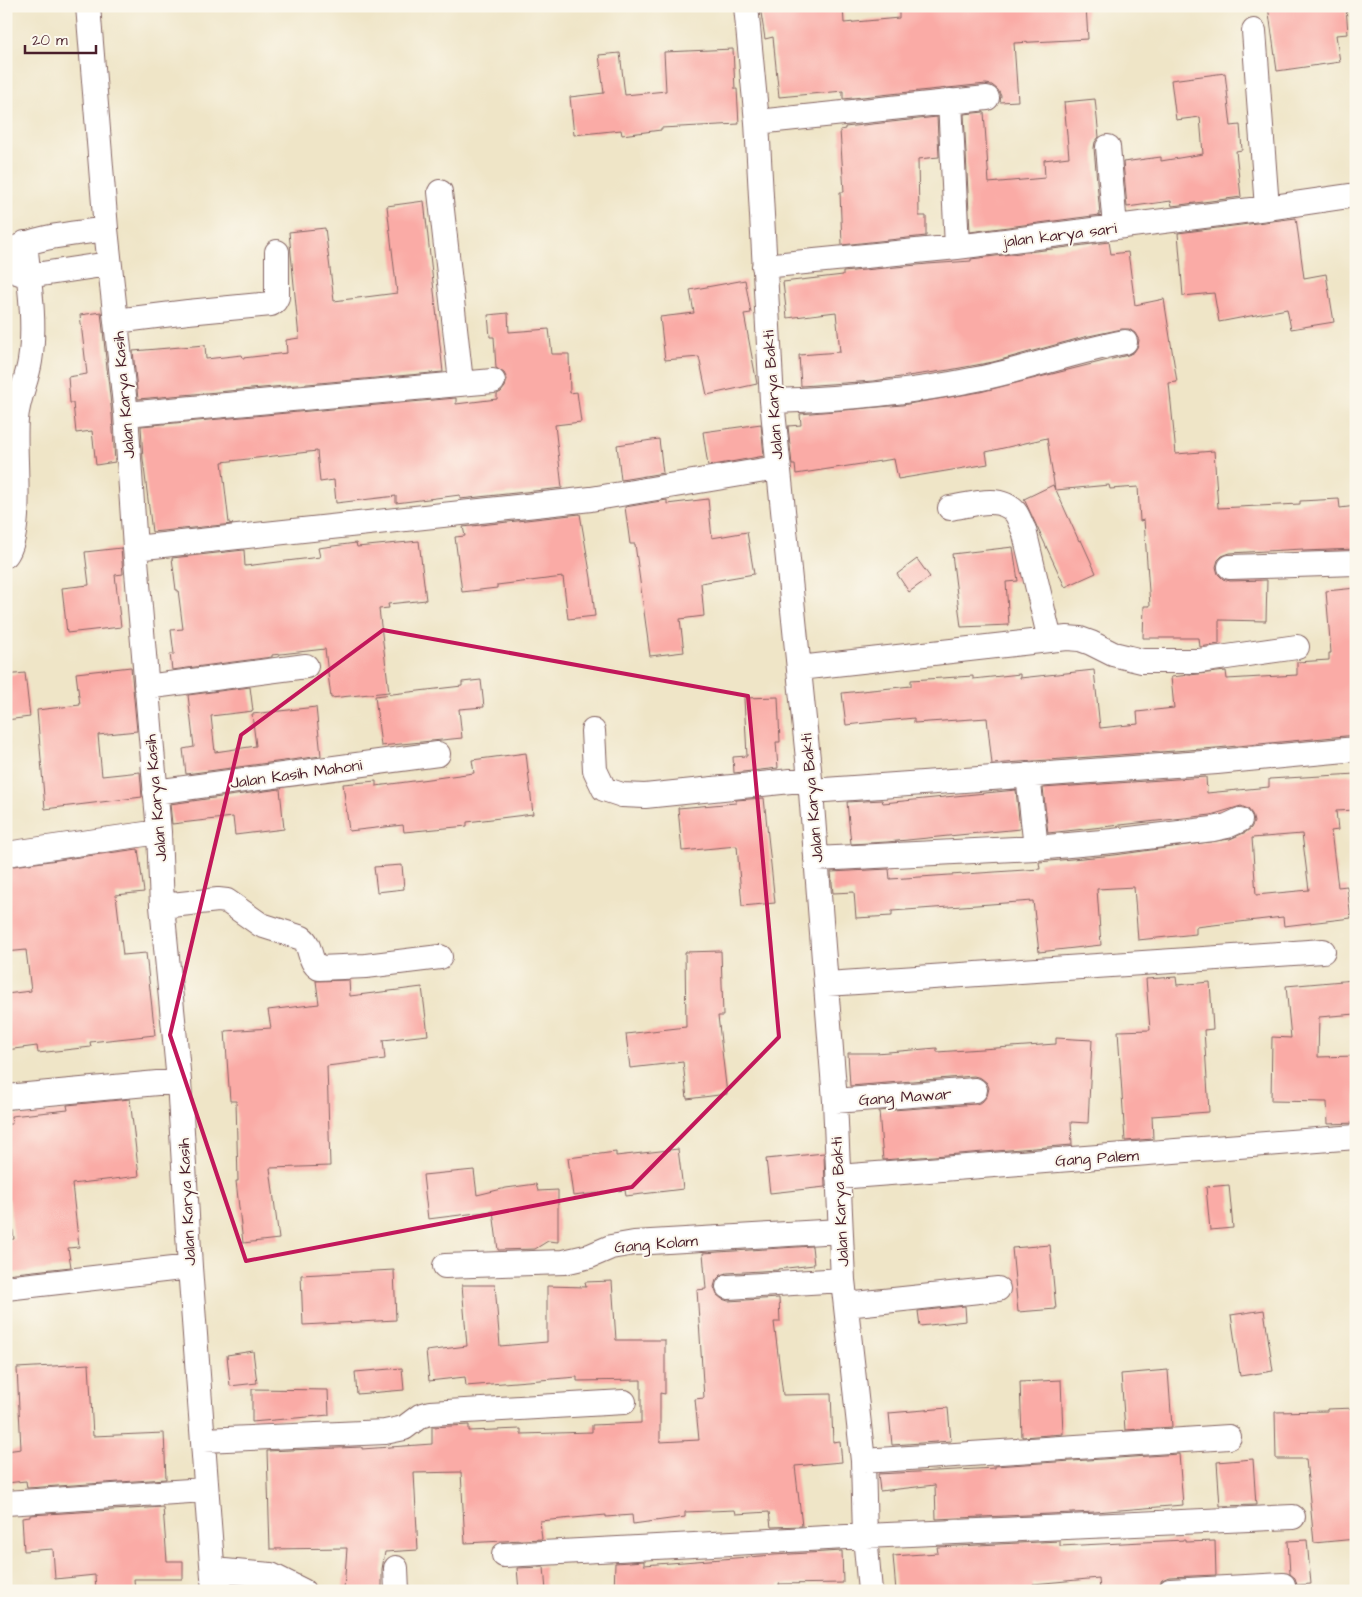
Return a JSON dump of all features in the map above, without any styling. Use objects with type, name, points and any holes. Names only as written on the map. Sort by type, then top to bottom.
[{"type":"street","name":"Jalan Karya Kasih","points":[[88,6],[109,264],[126,414],[135,548],[159,832],[162,906],[180,1081],[205,1490],[214,1581]]},
{"type":"street","name":"Jalan Karya Bakti","points":[[746,6],[757,129],[777,468],[810,785],[835,1101],[843,1280],[863,1461],[865,1536],[870,1591]]},
{"type":"street","points":[[1254,31],[1267,208]]},
{"type":"street","points":[[757,129],[950,101],[987,98]]},
{"type":"street","points":[[950,101],[957,247]]},
{"type":"street","points":[[1108,147],[1115,227]]},
{"type":"street","points":[[440,192],[461,382]]},
{"type":"street","name":"jalan karya sari","points":[[764,266],[957,247],[1356,195]]},
{"type":"street","points":[[6,555],[12,547],[16,526],[11,418],[30,359],[31,324],[28,276],[16,248],[106,229]]},
{"type":"street","points":[[116,321],[272,304],[276,301],[277,297],[277,252]]},
{"type":"street","points":[[6,268],[28,276],[109,264]]},
{"type":"street","points":[[772,401],[843,398],[932,388],[986,377],[1126,342]]},
{"type":"street","points":[[126,414],[461,382],[493,381]]},
{"type":"street","points":[[135,548],[591,498],[777,468]]},
{"type":"street","points":[[950,508],[987,502],[1004,503],[1017,513],[1024,530],[1050,640]]},
{"type":"street","points":[[1230,567],[1356,563]]},
{"type":"street","points":[[799,668],[1067,638],[1080,639],[1113,654],[1142,661],[1200,661],[1296,647]]},
{"type":"street","points":[[146,687],[306,666]]},
{"type":"street","points":[[592,731],[595,770],[604,789],[622,796],[1028,775],[1217,762],[1356,749]]},
{"type":"street","name":"Jalan Kasih Mahoni","points":[[155,792],[438,754]]},
{"type":"street","points":[[1028,775],[1036,848]]},
{"type":"street","points":[[816,859],[1036,848],[1113,841],[1213,829],[1227,826],[1240,820]]},
{"type":"street","points":[[6,854],[159,832]]},
{"type":"street","points":[[162,906],[218,900],[227,901],[261,924],[302,938],[307,942],[314,964],[319,968],[366,966],[440,957]]},
{"type":"street","points":[[826,984],[1323,951]]},
{"type":"street","points":[[6,1097],[180,1081]]},
{"type":"street","name":"Gang Mawar","points":[[835,1101],[975,1090]]},
{"type":"street","name":"Gang Palem","points":[[838,1177],[1356,1137]]},
{"type":"street","name":"Gang Kolam","points":[[445,1266],[564,1262],[579,1260],[610,1247],[634,1243],[840,1231]]},
{"type":"street","points":[[6,1288],[190,1267]]},
{"type":"street","points":[[728,1287],[843,1280]]},
{"type":"street","points":[[846,1305],[998,1289]]},
{"type":"street","points":[[203,1440],[385,1432],[404,1428],[420,1416],[430,1412],[624,1402]]},
{"type":"street","points":[[863,1461],[1229,1437]]},
{"type":"street","points":[[6,1504],[205,1490]]},
{"type":"street","points":[[504,1555],[865,1536],[1293,1517]]},
{"type":"street","points":[[214,1581],[271,1575],[303,1591]]},
{"type":"street","points":[[1170,1591],[1283,1585]]},
{"type":"highlighted area","points":[[383,630],[748,696],[779,1037],[632,1187],[246,1261],[170,1035],[241,735]]},
{"type":"building","points":[[760,6],[843,6],[844,23],[899,18],[899,6],[1086,6],[1088,39],[1014,43],[1018,101],[1000,102],[1001,96],[998,90],[992,85],[986,84],[843,99],[843,91],[779,97],[773,37],[765,39]]},
{"type":"building","points":[[1268,6],[1346,6],[1348,34],[1336,35],[1340,62],[1277,71]]},
{"type":"building","points":[[733,49],[739,124],[661,128],[661,130],[622,135],[621,130],[574,135],[570,97],[604,93],[599,55],[620,53],[625,95],[666,91],[664,52]]},
{"type":"building","points":[[1225,73],[1231,126],[1240,125],[1242,150],[1236,151],[1241,197],[1172,206],[1171,201],[1127,207],[1123,162],[1161,157],[1161,161],[1203,154],[1200,117],[1176,120],[1171,80]]},
{"type":"building","points":[[1095,99],[1099,137],[1095,142],[1094,148],[1100,215],[970,232],[964,114],[984,112],[989,183],[1045,178],[1044,160],[1069,157],[1064,102]]},
{"type":"building","points":[[937,117],[939,157],[918,159],[919,216],[926,216],[926,236],[842,245],[840,192],[844,192],[840,130],[845,129],[845,127]]},
{"type":"building","points":[[424,201],[443,372],[138,399],[133,351],[205,345],[206,359],[242,355],[243,358],[287,353],[286,340],[299,338],[289,232],[325,228],[334,301],[397,293],[387,206]]},
{"type":"building","points":[[1296,218],[1304,278],[1326,274],[1334,322],[1291,329],[1287,309],[1219,322],[1214,293],[1183,296],[1178,233]]},
{"type":"building","points":[[1109,242],[1111,254],[1128,252],[1135,305],[1164,299],[1177,382],[1169,383],[1176,454],[1214,451],[1218,508],[1300,504],[1300,501],[1339,499],[1340,508],[1356,506],[1356,549],[1303,551],[1303,549],[1230,553],[1218,560],[1216,567],[1218,574],[1223,579],[1230,581],[1267,580],[1266,621],[1219,620],[1219,644],[1200,647],[1199,638],[1143,638],[1144,606],[1150,606],[1144,520],[1140,521],[1138,487],[1110,489],[1109,485],[1056,490],[1096,573],[1065,587],[1024,499],[1053,485],[1055,490],[1047,438],[986,452],[988,464],[898,479],[894,459],[796,474],[795,465],[792,465],[788,426],[801,425],[800,414],[902,405],[980,392],[1128,355],[1134,352],[1139,340],[1135,333],[1129,329],[1122,329],[1084,337],[993,362],[949,370],[873,381],[801,386],[799,355],[840,352],[836,312],[787,318],[783,282],[843,275],[843,272],[971,261],[971,259]]},
{"type":"building","points":[[745,280],[751,313],[744,314],[757,384],[707,395],[699,357],[665,360],[660,317],[694,313],[690,290]]},
{"type":"building","points":[[101,312],[115,462],[96,465],[92,431],[76,433],[73,403],[70,403],[68,377],[87,374],[80,315]]},
{"type":"building","points":[[508,313],[509,332],[549,329],[552,354],[569,354],[570,393],[577,392],[581,422],[555,425],[562,488],[460,499],[460,495],[396,503],[396,496],[336,503],[334,480],[320,482],[317,451],[222,462],[229,523],[233,524],[152,532],[141,426],[456,398],[456,404],[497,399],[497,394],[505,387],[507,379],[504,373],[496,368],[494,337],[490,337],[488,315]]},
{"type":"building","points":[[761,424],[764,456],[708,466],[703,432]]},
{"type":"building","points":[[659,439],[663,473],[621,480],[617,445]]},
{"type":"building","points":[[708,499],[712,538],[747,532],[754,574],[701,583],[704,616],[680,619],[684,652],[650,656],[635,544],[630,544],[625,507],[667,500],[667,504]]},
{"type":"building","points":[[580,514],[591,578],[595,616],[568,619],[563,577],[497,585],[497,588],[462,592],[455,537],[465,536],[463,527]]},
{"type":"building","points":[[419,541],[426,600],[388,604],[389,608],[379,609],[389,692],[331,698],[325,649],[172,670],[170,654],[174,654],[171,630],[183,629],[172,558],[244,550],[245,566],[320,557],[318,548],[356,543],[357,547]]},
{"type":"building","points":[[1013,547],[1018,581],[1006,582],[1009,625],[961,627],[952,554]]},
{"type":"building","points":[[121,548],[123,574],[115,575],[121,627],[67,633],[62,588],[89,585],[85,552]]},
{"type":"building","points":[[917,559],[930,577],[909,592],[897,574]]},
{"type":"building","points":[[1356,588],[1356,735],[1216,748],[992,764],[987,718],[914,723],[914,718],[846,725],[842,693],[911,686],[911,680],[973,676],[973,679],[1020,674],[1020,678],[1094,670],[1100,728],[1138,724],[1137,712],[1174,708],[1171,677],[1226,671],[1227,679],[1297,675],[1297,662],[1329,660],[1329,653],[1331,653],[1326,591]]},
{"type":"building","points":[[131,667],[137,731],[98,735],[102,776],[140,772],[142,797],[45,809],[37,710],[80,705],[76,673]]},
{"type":"building","points":[[25,673],[30,717],[6,720],[6,675]]},
{"type":"building","points":[[481,680],[484,707],[459,709],[462,738],[381,746],[375,696],[462,686],[462,682]]},
{"type":"building","points":[[250,687],[253,711],[211,716],[215,752],[256,746],[252,714],[316,707],[321,756],[186,774],[183,749],[194,747],[188,695]]},
{"type":"building","points":[[778,697],[780,742],[776,742],[778,768],[734,773],[733,757],[747,756],[744,698]]},
{"type":"building","points":[[526,753],[533,814],[467,822],[467,826],[404,832],[403,825],[349,831],[343,784],[376,781],[376,786],[474,773],[472,760]]},
{"type":"building","points":[[1356,774],[1356,810],[1336,811],[1338,830],[1331,831],[1338,887],[1347,886],[1351,918],[1284,926],[1283,917],[1196,927],[1196,934],[1138,940],[1134,887],[1097,889],[1101,945],[1039,952],[1033,901],[892,911],[892,916],[856,918],[854,892],[833,893],[831,872],[889,869],[890,879],[1040,869],[1039,862],[1115,855],[1230,839],[1246,832],[1254,822],[1252,814],[1248,809],[1241,806],[1211,815],[1048,833],[1043,788],[1206,777],[1207,793],[1269,787],[1269,779]],"holes":[[[1302,834],[1309,890],[1256,895],[1252,838]]]},
{"type":"building","points":[[280,789],[284,829],[235,835],[233,817],[172,824],[170,804]]},
{"type":"building","points":[[1016,790],[1020,829],[851,844],[847,802],[882,800],[883,803]]},
{"type":"building","points":[[764,798],[775,903],[742,906],[737,846],[682,851],[678,808],[736,803],[736,800]]},
{"type":"building","points":[[138,849],[144,892],[116,895],[123,955],[146,953],[155,1035],[90,1042],[91,1047],[38,1053],[37,1046],[6,1050],[6,994],[31,991],[26,950],[6,952],[6,867]]},
{"type":"building","points":[[402,865],[404,889],[377,892],[374,867]]},
{"type":"building","points":[[721,951],[723,1016],[718,1016],[727,1094],[687,1099],[683,1062],[630,1068],[626,1034],[686,1027],[685,952]]},
{"type":"building","points":[[1176,977],[1177,985],[1210,982],[1213,1029],[1204,1030],[1209,1112],[1152,1116],[1153,1139],[1125,1141],[1118,1031],[1150,1030],[1146,979]]},
{"type":"building","points":[[349,980],[350,996],[422,987],[428,1035],[383,1040],[385,1059],[327,1066],[330,1166],[270,1168],[279,1239],[243,1243],[236,1181],[238,1181],[236,1101],[230,1101],[225,1031],[271,1028],[268,1010],[319,1004],[316,981]]},
{"type":"building","points":[[1354,980],[1356,1014],[1319,1017],[1318,1057],[1356,1056],[1356,1123],[1328,1124],[1327,1102],[1271,1101],[1272,1037],[1291,1038],[1286,986]]},
{"type":"building","points":[[1056,1038],[1092,1040],[1088,1123],[1071,1122],[1072,1145],[883,1160],[879,1111],[976,1104],[982,1102],[987,1096],[989,1088],[987,1083],[981,1078],[974,1076],[850,1086],[848,1053],[876,1053],[937,1048],[937,1052],[1056,1044]]},
{"type":"building","points":[[130,1099],[139,1176],[72,1184],[79,1247],[68,1248],[71,1267],[6,1274],[6,1240],[14,1239],[9,1199],[6,1199],[6,1124],[12,1124],[11,1116],[68,1110],[67,1105]]},
{"type":"building","points":[[678,1149],[683,1189],[626,1196],[625,1190],[573,1196],[568,1158],[616,1152],[616,1156]]},
{"type":"building","points":[[824,1153],[825,1187],[770,1193],[766,1159]]},
{"type":"building","points":[[474,1170],[477,1195],[506,1188],[536,1184],[538,1191],[558,1190],[558,1242],[548,1241],[535,1249],[498,1250],[493,1211],[428,1219],[423,1175]]},
{"type":"building","points":[[1229,1185],[1233,1228],[1210,1230],[1206,1187]]},
{"type":"building","points":[[1050,1245],[1056,1309],[1018,1312],[1012,1248]]},
{"type":"building","points":[[812,1246],[814,1265],[778,1270],[727,1273],[721,1275],[716,1280],[714,1287],[717,1295],[728,1301],[779,1298],[780,1322],[774,1322],[783,1395],[831,1394],[833,1442],[840,1441],[842,1462],[795,1466],[802,1526],[771,1527],[769,1512],[736,1514],[735,1510],[685,1512],[685,1517],[633,1524],[632,1515],[606,1517],[606,1515],[540,1521],[542,1539],[465,1543],[461,1472],[414,1473],[418,1550],[385,1552],[382,1569],[382,1591],[344,1589],[347,1548],[270,1549],[267,1451],[362,1447],[362,1449],[432,1444],[432,1427],[469,1425],[469,1431],[521,1429],[521,1434],[592,1432],[592,1425],[641,1423],[641,1380],[577,1381],[577,1377],[466,1386],[465,1377],[429,1381],[426,1351],[467,1346],[462,1285],[495,1285],[500,1346],[547,1342],[547,1286],[586,1287],[585,1282],[612,1281],[616,1340],[665,1340],[665,1394],[660,1393],[660,1442],[699,1440],[695,1399],[704,1398],[697,1290],[706,1289],[703,1253]]},
{"type":"building","points":[[394,1270],[396,1320],[303,1325],[301,1275]]},
{"type":"building","points":[[965,1306],[966,1321],[920,1326],[918,1311]]},
{"type":"building","points":[[1264,1310],[1273,1371],[1240,1376],[1231,1315]]},
{"type":"building","points":[[253,1351],[257,1383],[230,1386],[227,1355]]},
{"type":"building","points":[[89,1364],[93,1436],[164,1433],[166,1479],[27,1488],[26,1481],[6,1483],[6,1451],[21,1449],[17,1368]]},
{"type":"building","points":[[402,1368],[404,1390],[357,1394],[355,1372]]},
{"type":"building","points":[[1168,1370],[1172,1427],[1125,1430],[1121,1374]]},
{"type":"building","points":[[1061,1380],[1063,1434],[1022,1437],[1020,1382]]},
{"type":"building","points":[[252,1389],[328,1390],[329,1415],[252,1422]]},
{"type":"building","points":[[948,1408],[951,1441],[892,1445],[889,1413]]},
{"type":"building","points":[[1356,1408],[1356,1539],[1314,1543],[1306,1459],[1276,1459],[1275,1412],[1327,1411],[1327,1409]]},
{"type":"building","points":[[1179,1454],[1183,1505],[1095,1512],[936,1519],[935,1485],[880,1491],[878,1474],[995,1468],[995,1466]]},
{"type":"building","points":[[1253,1459],[1256,1505],[1220,1506],[1217,1462]]},
{"type":"building","points":[[163,1507],[167,1561],[183,1561],[183,1579],[134,1579],[135,1591],[96,1591],[95,1575],[55,1579],[53,1549],[24,1551],[22,1518],[30,1517],[30,1515]]},
{"type":"building","points":[[1185,1540],[1185,1542],[1215,1541],[1216,1575],[1169,1577],[1162,1580],[1157,1588],[1140,1589],[1140,1591],[1100,1591],[1099,1578],[1033,1584],[1033,1591],[896,1591],[893,1556],[938,1553],[937,1547],[1060,1541],[1060,1546]]},
{"type":"building","points":[[1307,1540],[1311,1584],[1297,1585],[1295,1578],[1290,1574],[1288,1541]]},
{"type":"building","points":[[842,1551],[843,1583],[779,1584],[780,1591],[614,1591],[615,1563],[644,1561],[644,1565]]},
{"type":"building","points":[[544,1567],[546,1591],[519,1591],[517,1568]]}]
